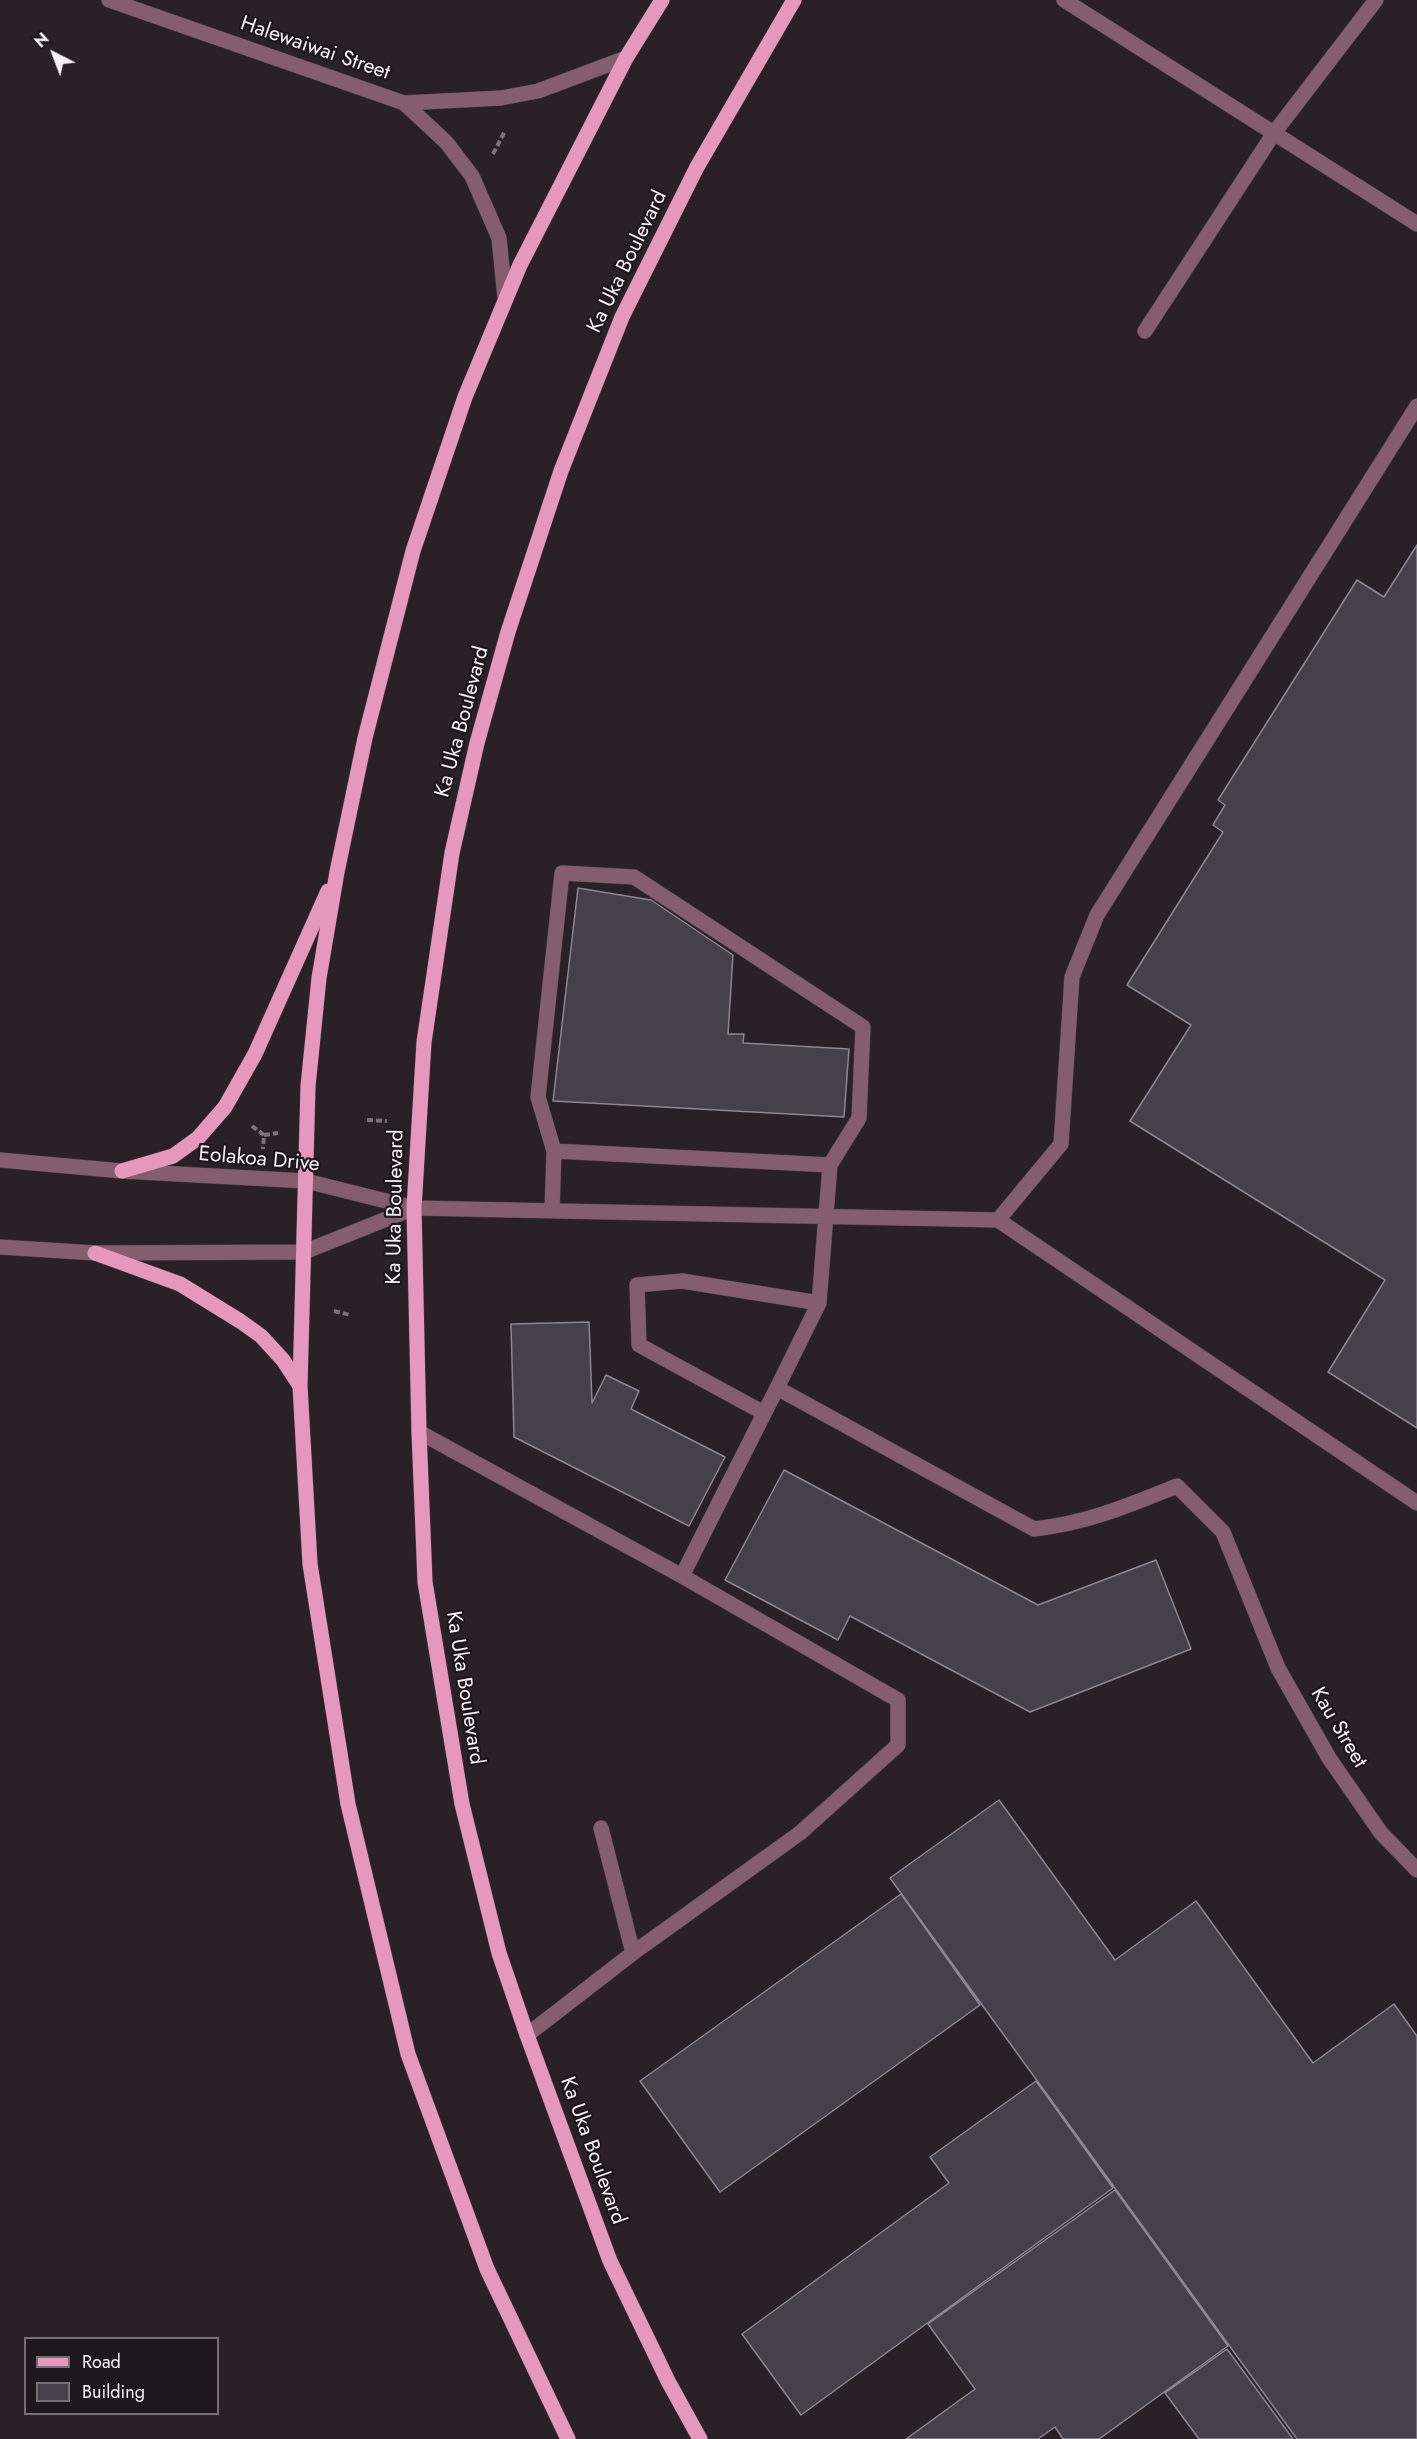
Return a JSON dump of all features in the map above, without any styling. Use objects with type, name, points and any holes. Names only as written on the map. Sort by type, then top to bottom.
[{"type":"main road","points":[[568,2439],[487,2269],[408,2054],[346,1793],[310,1564],[300,1386],[308,1086],[319,978],[337,872],[365,738],[413,551],[465,397],[505,298],[626,58],[662,0]]},
{"type":"main road","name":"Ka Uka Boulevard","points":[[700,2439],[668,2381],[610,2261],[526,2035],[499,1953],[462,1804],[426,1582],[419,1432],[414,1208],[424,1042],[452,853],[477,743],[508,632],[561,471],[622,317],[697,167],[794,0]]},
{"type":"main road","points":[[122,1171],[173,1156],[198,1138],[225,1107],[255,1054],[337,872]]},
{"type":"main road","points":[[95,1253],[180,1284],[240,1321],[261,1336],[283,1360],[300,1386]]},
{"type":"street","name":"Halewaiwai Street","points":[[109,0],[404,103],[501,98],[538,91],[626,58]]},
{"type":"street","points":[[1064,0],[1417,224]]},
{"type":"street","points":[[1145,331],[1274,133],[1377,0]]},
{"type":"street","name":"Halewaiwai Street","points":[[404,103],[446,142],[472,177],[499,238],[505,298]]},
{"type":"street","points":[[998,1220],[1061,1144],[1072,977],[1097,915],[1417,406]]},
{"type":"street","points":[[552,1211],[554,1151],[538,1097],[562,873],[634,877],[863,1027],[859,1118],[830,1165],[819,1303],[682,1576]]},
{"type":"street","points":[[554,1151],[830,1165]]},
{"type":"street","name":"Eolakoa Drive","points":[[0,1160],[122,1171],[306,1181],[414,1208]]},
{"type":"street","points":[[0,1247],[95,1253],[304,1252],[414,1208],[998,1220],[1417,1503]]},
{"type":"street","points":[[764,1413],[639,1345],[637,1286],[682,1281],[819,1303]]},
{"type":"street","name":"Kau Street","points":[[777,1388],[1034,1529],[1069,1525],[1116,1510],[1177,1486],[1223,1532],[1278,1668],[1329,1758],[1382,1833],[1417,1870]]},
{"type":"street","points":[[419,1432],[682,1576],[898,1700],[898,1745],[800,1833],[633,1953],[526,2035]]},
{"type":"street","points":[[601,1828],[633,1953]]},
{"type":"path","points":[[490,161],[505,130]]},
{"type":"path","points":[[367,1120],[396,1122]]},
{"type":"path","points":[[252,1126],[264,1135],[262,1158]]},
{"type":"path","points":[[334,1311],[350,1315]]},
{"type":"building","points":[[1417,545],[1417,1428],[1328,1372],[1385,1280],[1130,1121],[1191,1025],[1127,985],[1223,832],[1213,825],[1225,805],[1218,800],[1357,580],[1384,597]]},
{"type":"building","points":[[578,888],[651,900],[733,955],[728,1034],[744,1034],[743,1043],[849,1049],[844,1117],[553,1101]]},
{"type":"building","points":[[589,1322],[592,1403],[606,1375],[639,1391],[631,1409],[725,1457],[689,1526],[514,1437],[511,1324]]},
{"type":"building","points":[[784,1470],[1038,1605],[1156,1560],[1191,1649],[1030,1712],[850,1616],[838,1640],[725,1580]]},
{"type":"building","points":[[999,1800],[1115,1960],[1196,1901],[1313,2063],[1394,2004],[1417,2036],[1417,2439],[1297,2439],[890,1878]]},
{"type":"building","points":[[901,1894],[980,2005],[720,2192],[640,2081]]},
{"type":"building","points":[[1036,2081],[1113,2188],[801,2415],[742,2334],[949,2183],[930,2157]]},
{"type":"building","points":[[1115,2190],[1228,2346],[1099,2439],[1063,2439],[1055,2427],[1038,2439],[906,2439],[975,2389],[928,2324]]},
{"type":"building","points":[[1227,2349],[1293,2439],[1199,2439],[1165,2393]]}]
